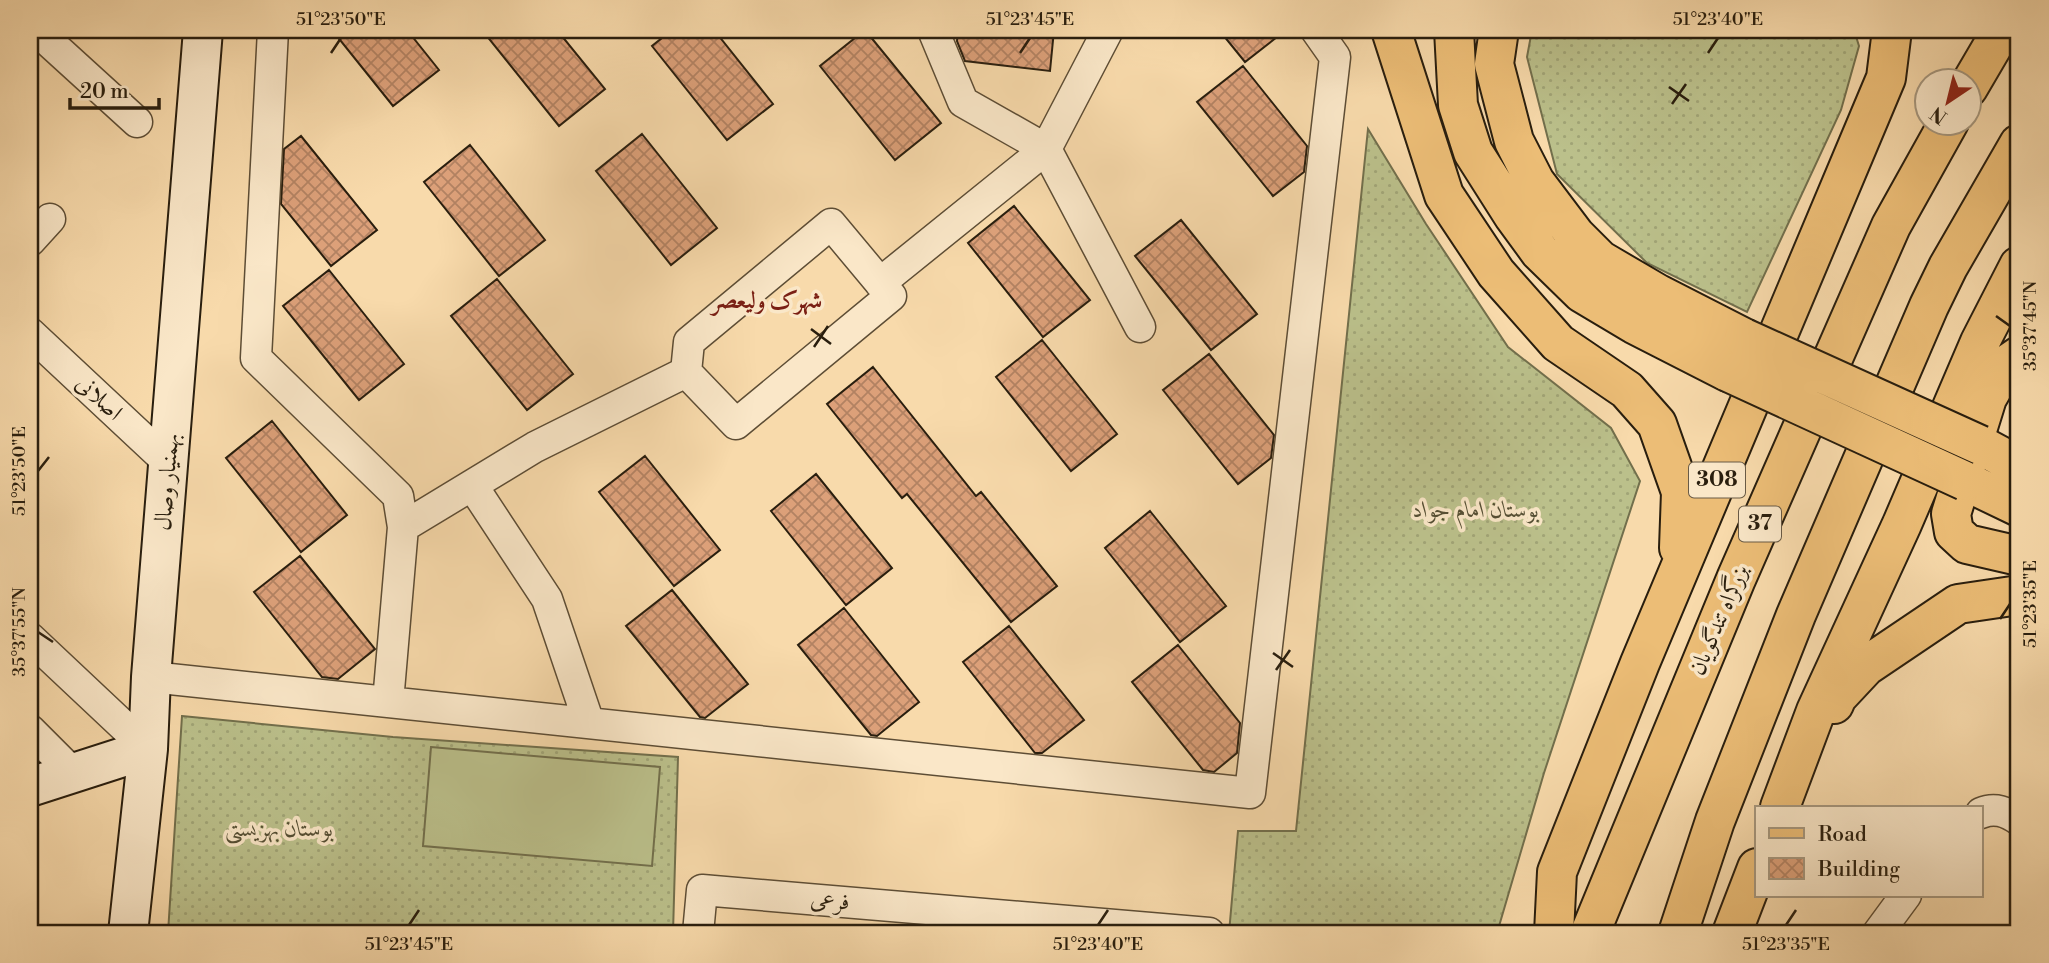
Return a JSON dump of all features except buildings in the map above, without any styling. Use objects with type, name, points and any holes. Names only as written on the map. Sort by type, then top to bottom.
[{"type":"main road","name":"بهمنیار وصال","points":[[128,933],[148,749],[151,677],[203,30]]},
{"type":"main road","points":[[1391,30],[1444,195],[1496,273],[1558,343],[1627,390],[1657,424],[1681,492],[1677,574]]},
{"type":"main road","points":[[1433,30],[1473,152],[1540,252],[1582,293],[1634,324],[1728,372],[2019,507]]},
{"type":"main road","points":[[1454,30],[1457,92],[1461,113]]},
{"type":"main road","points":[[1499,30],[1494,64],[1514,141],[1535,182],[1575,235],[1600,260],[1658,294],[1744,338],[1980,445],[2019,466]]},
{"type":"main road","name":"308","points":[[1553,933],[1557,873],[1677,574],[1886,78],[1892,30]]},
{"type":"main road","points":[[1981,66],[2001,30]]},
{"type":"main road","name":"بزرگراه تندگویان","points":[[1590,933],[1736,579],[1885,239],[1941,136]]},
{"type":"main road","points":[[1678,933],[1715,821],[1796,615],[1929,306],[1948,267],[2019,144]]},
{"type":"main road","points":[[1782,803],[1816,711],[1902,524],[1980,342],[2019,266]]},
{"type":"main road","points":[[2019,356],[2006,365],[1987,398],[1951,514],[1954,532],[1967,544],[2019,556]]},
{"type":"main road","points":[[1782,803],[1837,697],[1866,666],[1958,604],[2019,595]]},
{"type":"main road","points":[[30,787],[148,749]]},
{"type":"main road","points":[[1732,933],[1755,874]]},
{"type":"street","points":[[36,30],[137,122]]},
{"type":"street","points":[[273,30],[256,358],[398,496],[402,527],[388,702]]},
{"type":"street","points":[[933,30],[963,102],[1046,149],[1140,327]]},
{"type":"street","points":[[880,283],[1046,149],[1108,30]]},
{"type":"street","points":[[151,677],[1250,793],[1335,57],[1316,30]]},
{"type":"street","points":[[30,241],[50,219]]},
{"type":"street","points":[[831,223],[891,296],[736,424],[686,372],[689,342],[831,223]]},
{"type":"street","name":"اصلانی","points":[[30,333],[169,463]]},
{"type":"street","points":[[402,527],[535,447],[686,372]]},
{"type":"street","points":[[472,485],[547,599],[589,723]]},
{"type":"street","points":[[30,638],[148,749]]},
{"type":"street","points":[[30,730],[74,773]]},
{"type":"street","name":"فرعی","points":[[698,933],[702,890],[1209,933]]},
{"type":"street","points":[[1878,933],[1905,897]]},
{"type":"green space","points":[[1532,30],[1854,30],[1859,46],[1841,110],[1747,312],[1647,263],[1557,174],[1527,57]]},
{"type":"green space","name":"بوستان امام جواد","points":[[1368,129],[1426,224],[1508,347],[1611,428],[1640,481],[1544,773],[1497,933],[1229,933],[1238,831],[1296,831]]},
{"type":"green space","name":"بوستان بهزیستی","points":[[182,716],[393,737],[678,757],[673,933],[168,933]]},
{"type":"green space","points":[[431,747],[660,767],[652,866],[423,846]]},
{"type":"district","name":"شهرک ولیعصر","points":[[767,301]]}]
